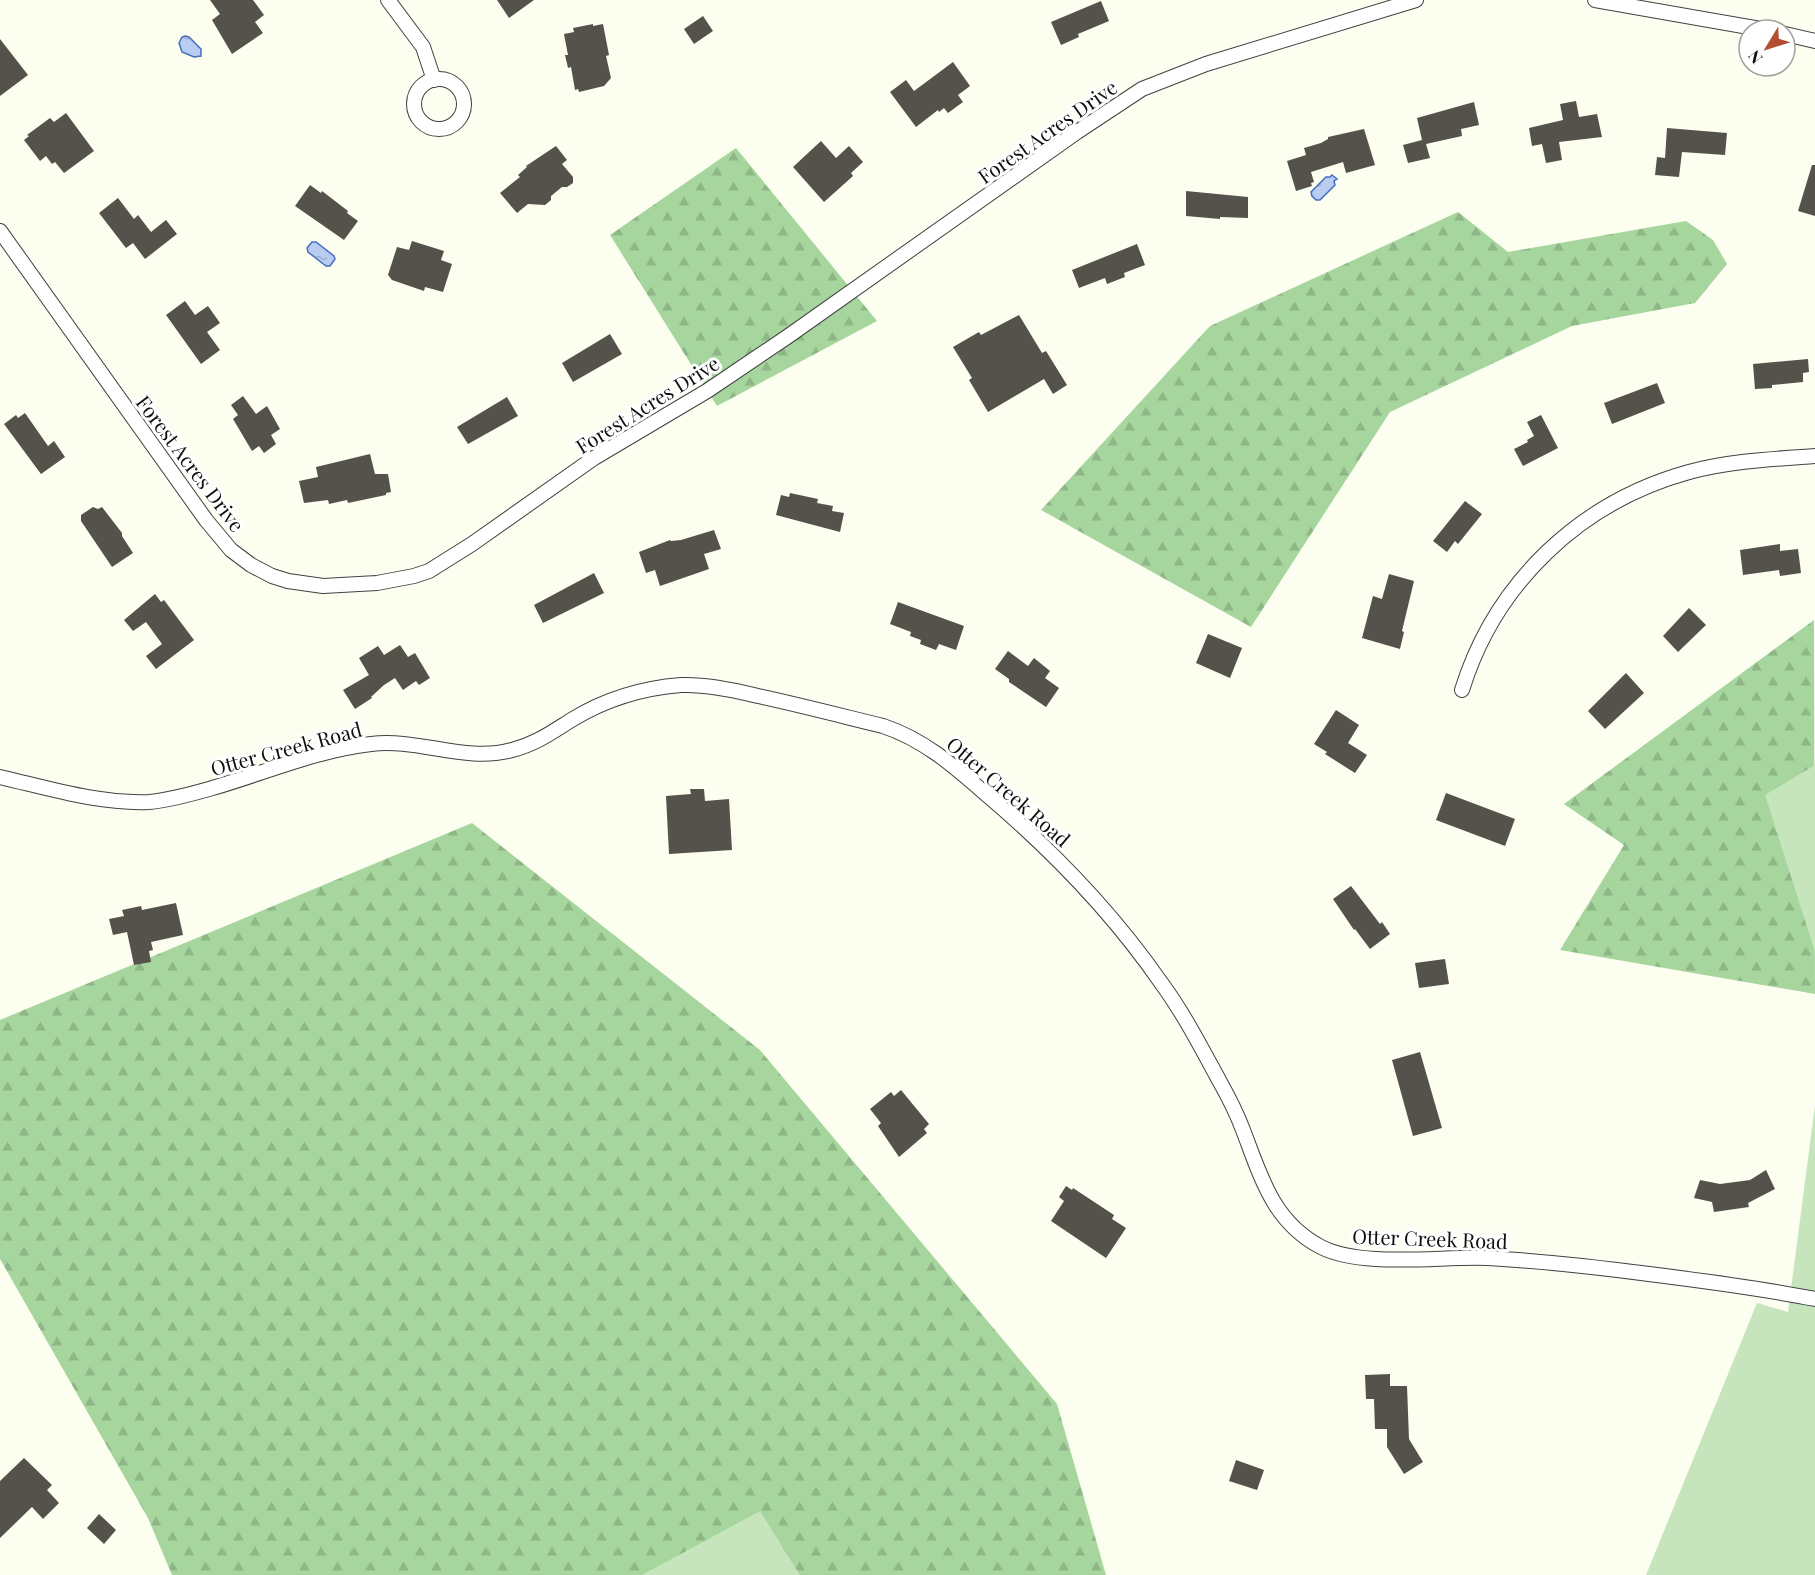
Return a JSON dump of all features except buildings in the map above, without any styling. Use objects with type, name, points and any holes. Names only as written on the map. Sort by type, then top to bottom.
[{"type":"street","points":[[388,0],[423,47],[434,80]]},
{"type":"street","name":"Forest Acres Drive","points":[[0,231],[206,520],[231,550],[262,572],[288,581],[322,586],[377,583],[414,576],[449,560],[585,464],[707,391],[788,337],[1142,89],[1206,64],[1416,0]]},
{"type":"street","points":[[1595,0],[1737,25]]},
{"type":"street","points":[[1797,37],[1815,41]]},
{"type":"street","points":[[1462,690],[1479,642],[1509,595],[1542,556],[1590,518],[1644,488],[1689,472],[1710,467],[1815,456]]},
{"type":"street","name":"Otter Creek Road","points":[[0,777],[100,799],[125,802],[164,800],[355,746],[387,742],[407,743],[477,755],[508,751],[540,740],[573,719],[618,697],[643,690],[684,685],[734,690],[884,726],[903,732],[925,744],[1008,813],[1093,896],[1131,941],[1164,986],[1218,1079],[1242,1127],[1268,1194],[1294,1227],[1321,1247],[1354,1257],[1485,1258],[1583,1266],[1748,1287],[1815,1299]]},
{"type":"green space","points":[[736,148],[877,321],[717,406],[610,235]]},
{"type":"green space","points":[[1458,212],[1508,252],[1686,221],[1713,240],[1727,264],[1695,303],[1572,326],[1390,412],[1251,627],[1041,510],[1210,326]]},
{"type":"green space","points":[[1814,620],[1815,994],[1560,950],[1624,845],[1564,804]]},
{"type":"green space","points":[[1815,765],[1815,952],[1765,795]]},
{"type":"green space","points":[[472,823],[760,1050],[1057,1404],[1106,1575],[172,1575],[148,1518],[0,1259],[0,1020]]},
{"type":"green space","points":[[1815,1105],[1815,1575],[1646,1575],[1757,1303],[1788,1312]]},
{"type":"green space","points":[[760,1511],[800,1575],[642,1575]]},
{"type":"water","points":[[185,36],[201,49],[201,56],[194,57],[182,52],[179,43]]},
{"type":"water","points":[[1332,175],[1337,179],[1334,181],[1335,185],[1320,200],[1316,200],[1311,192],[1326,177]]},
{"type":"water","points":[[312,242],[316,242],[334,256],[335,259],[330,266],[326,266],[308,252],[307,248]]}]
